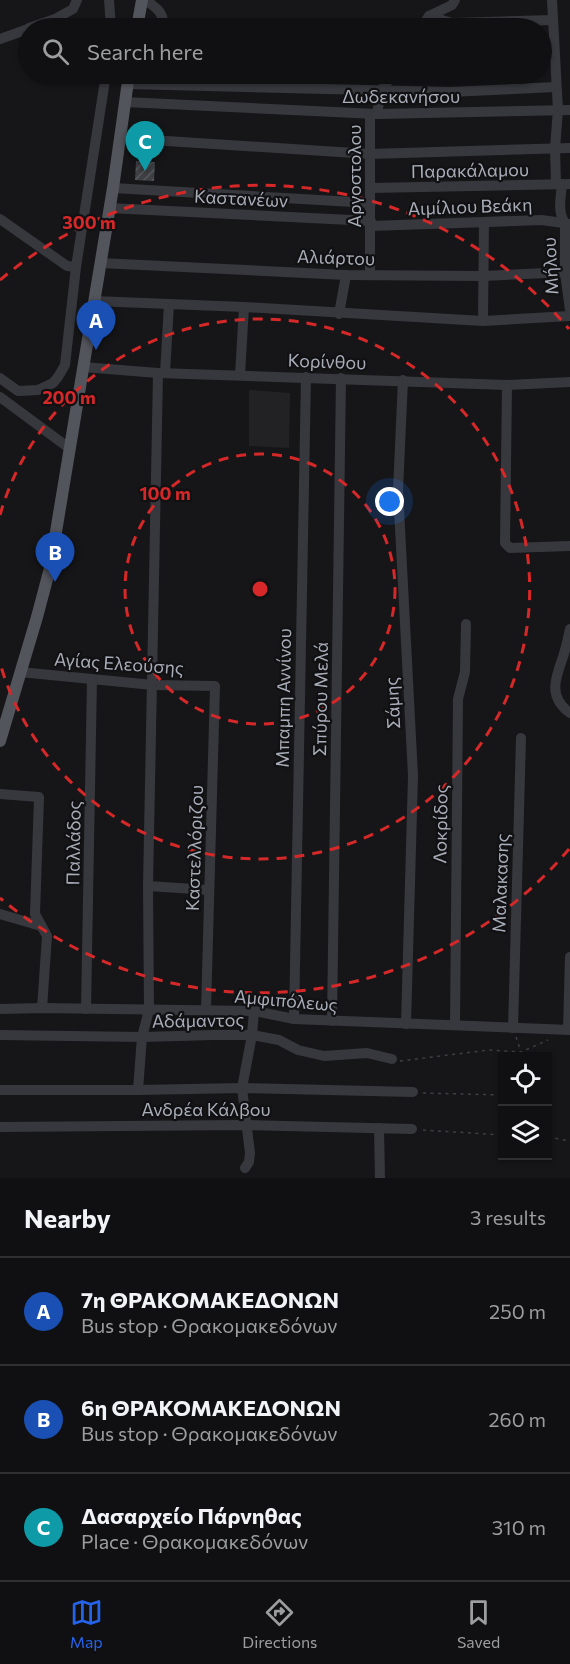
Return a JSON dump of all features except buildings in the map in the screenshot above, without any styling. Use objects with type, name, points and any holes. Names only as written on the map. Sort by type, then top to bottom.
[{"type":"main road","points":[[139,18],[143,0]]},
{"type":"main road","points":[[0,741],[50,568],[110,208],[127,84]]},
{"type":"street","points":[[57,18],[73,9],[77,0]]},
{"type":"street","points":[[109,0],[110,18]]},
{"type":"street","points":[[143,0],[156,8],[163,18]]},
{"type":"street","points":[[427,18],[455,0]]},
{"type":"street","name":"Μήλου","points":[[552,0],[558,110],[555,148],[563,184],[559,209],[567,223],[570,310]]},
{"type":"street","points":[[429,15],[438,18]]},
{"type":"street","points":[[0,39],[18,33]]},
{"type":"street","points":[[0,378],[18,391],[29,391],[46,387],[58,377],[64,365],[76,267],[104,84]]},
{"type":"street","name":"Δωδεκανήσου","points":[[197,84],[450,92],[556,87]]},
{"type":"street","points":[[381,91],[386,84]]},
{"type":"street","points":[[235,108],[238,87]]},
{"type":"street","name":"Αργοστολου","points":[[370,275],[370,154],[374,114],[381,91]]},
{"type":"street","points":[[450,92],[450,113]]},
{"type":"street","name":"Δωδεκανήσου","points":[[125,102],[374,114],[570,110]]},
{"type":"street","points":[[120,138],[370,154],[570,148]]},
{"type":"street","name":"Παρακάλαμου","points":[[371,188],[563,184]]},
{"type":"street","points":[[113,188],[371,203]]},
{"type":"street","name":"Καστανέων","points":[[110,208],[371,224]]},
{"type":"street","points":[[0,219],[67,266],[76,267]]},
{"type":"street","name":"Αιμίλιου Βεάκη","points":[[371,224],[542,220],[567,223]]},
{"type":"street","points":[[483,321],[484,222]]},
{"type":"street","name":"Αλιάρτου","points":[[100,263],[370,275],[483,276],[568,273]]},
{"type":"street","points":[[339,314],[346,274]]},
{"type":"street","points":[[94,302],[244,307],[483,321],[570,316]]},
{"type":"street","points":[[138,1090],[142,1037],[149,1010],[148,886],[161,373],[169,304]]},
{"type":"street","points":[[240,375],[244,307]]},
{"type":"street","name":"Κορίνθου","points":[[83,367],[161,373],[507,385],[570,382]]},
{"type":"street","name":"Μπαμπη Αννίνου","points":[[294,1019],[306,377]]},
{"type":"street","name":"Σπύρου Μελά","points":[[332,1021],[341,378]]},
{"type":"street","name":"Σάμης","points":[[403,380],[398,490],[413,776],[406,1024]]},
{"type":"street","points":[[507,385],[505,543],[510,548],[570,546]]},
{"type":"street","points":[[0,397],[69,448]]},
{"type":"street","name":"Λοκρίδος","points":[[455,1025],[458,699],[465,672],[466,624]]},
{"type":"street","points":[[570,629],[555,685],[561,706],[570,713]]},
{"type":"street","name":"Αγίας Ελεούσης","points":[[20,672],[153,685],[216,686]]},
{"type":"street","name":"Παλλάδος","points":[[86,1009],[92,679]]},
{"type":"street","name":"Καστελλόριζου","points":[[206,1011],[216,686]]},
{"type":"street","name":"Μαλακασης","points":[[513,1028],[521,738]]},
{"type":"street","points":[[0,795],[39,797],[35,914],[46,936],[42,1008]]},
{"type":"street","points":[[148,886],[209,890]]},
{"type":"street","points":[[0,914],[41,926]]},
{"type":"street","points":[[569,1030],[570,957]]},
{"type":"street","name":"Αμφιπόλεως","points":[[0,1009],[254,1011],[294,1019],[569,1030]]},
{"type":"street","points":[[245,1168],[250,1154],[242,1088],[254,1011]]},
{"type":"street","name":"Αδάμαντος","points":[[0,1035],[142,1037],[252,1035],[279,1040],[298,1050],[324,1056],[368,1053],[392,1059]]},
{"type":"street","points":[[0,1090],[242,1088],[413,1092]]},
{"type":"street","name":"Ανδρέα Κάλβου","points":[[0,1127],[246,1125],[412,1129]]},
{"type":"street","points":[[379,1128],[380,1178]]},
{"type":"path","points":[[513,1028],[521,1052]]},
{"type":"path","points":[[392,1059],[408,1061],[489,1050],[521,1052],[549,1040]]},
{"type":"path","points":[[413,1092],[498,1095]]},
{"type":"path","points":[[412,1129],[498,1135]]},
{"type":"path","points":[[552,1138],[570,1141]]},
{"type":"shaded area","points":[[249,390],[290,393],[289,448],[249,446]]},
{"type":"place","name":"Δασαρχείο Πάρνηθας","points":[[145,171]]},
{"type":"place","name":"7η ΘΡΑΚΟΜΑΚΕΔΟΝΩΝ","points":[[96,350]]},
{"type":"place","name":"6η ΘΡΑΚΟΜΑΚΕΔΟΝΩΝ","points":[[55,582]]}]
